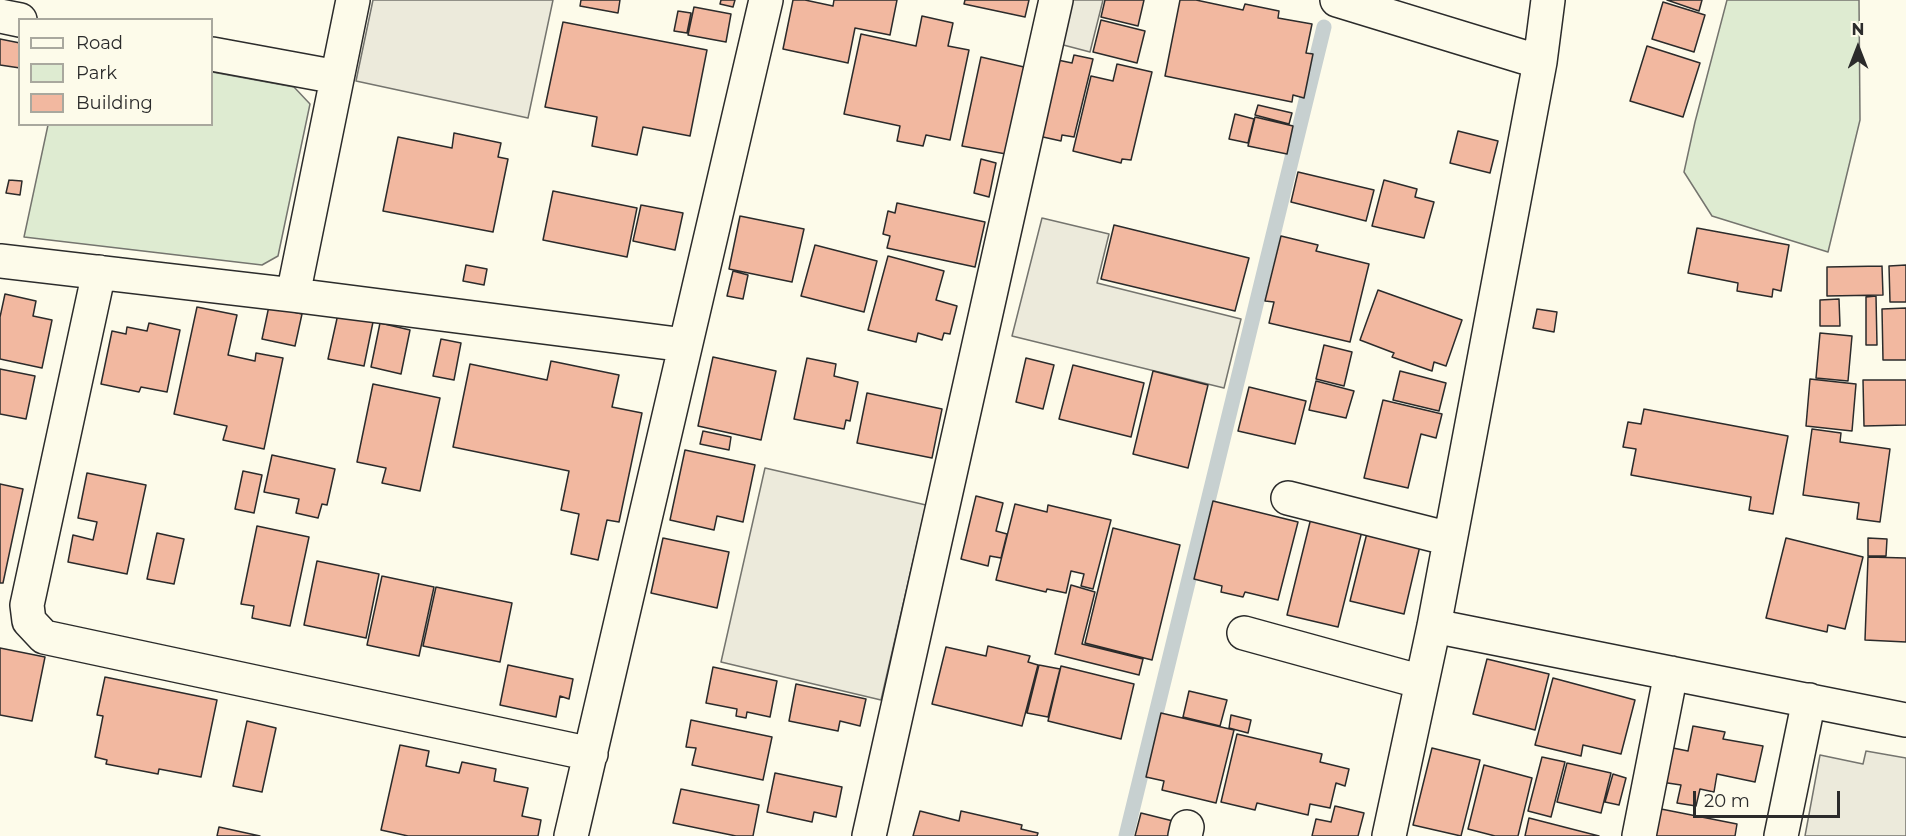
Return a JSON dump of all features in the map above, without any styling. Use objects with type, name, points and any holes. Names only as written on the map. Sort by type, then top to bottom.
[{"type":"street","points":[[293,295],[352,0]]},
{"type":"street","points":[[571,836],[766,0]]},
{"type":"street","points":[[869,836],[1056,0]]},
{"type":"street","points":[[1337,0],[1540,62]]},
{"type":"street","points":[[1389,836],[1434,626],[1540,62],[1548,0]]},
{"type":"street","points":[[0,16],[18,20]]},
{"type":"street","points":[[213,54],[337,77]]},
{"type":"street","points":[[0,261],[293,295],[685,345]]},
{"type":"street","points":[[99,272],[27,604],[29,621],[44,637],[591,754]]},
{"type":"street","points":[[1288,498],[1450,539]]},
{"type":"street","points":[[1434,626],[1906,720]]},
{"type":"street","points":[[1244,633],[1422,682]]},
{"type":"street","points":[[1639,836],[1671,673]]},
{"type":"street","points":[[1781,836],[1809,700]]},
{"type":"green space","points":[[1727,0],[1859,0],[1860,120],[1828,252],[1712,216],[1684,172]]},
{"type":"green space","points":[[213,72],[294,87],[310,104],[278,256],[262,265],[24,237],[48,126],[213,126]]},
{"type":"shaded area","points":[[373,0],[553,0],[528,118],[356,81]]},
{"type":"shaded area","points":[[1062,0],[1103,0],[1090,52],[1052,42]]},
{"type":"shaded area","points":[[1042,218],[1109,234],[1097,283],[1241,319],[1224,388],[1012,336]]},
{"type":"shaded area","points":[[765,468],[926,505],[881,700],[721,662]]},
{"type":"shaded area","points":[[1866,751],[1906,758],[1906,836],[1805,836],[1820,755],[1863,764]]},
{"type":"building","points":[[581,0],[620,0],[618,13],[580,6]]},
{"type":"building","points":[[721,0],[735,0],[733,7],[720,4]]},
{"type":"building","points":[[793,0],[833,6],[834,0],[897,0],[890,35],[855,28],[848,63],[783,49]]},
{"type":"building","points":[[965,0],[1029,0],[1025,17],[964,4]]},
{"type":"building","points":[[1105,0],[1144,0],[1138,26],[1101,17]]},
{"type":"building","points":[[1180,0],[1196,0],[1243,10],[1245,4],[1279,11],[1278,18],[1312,24],[1306,53],[1313,54],[1304,98],[1293,95],[1292,102],[1165,76]]},
{"type":"building","points":[[1667,0],[1702,0],[1699,11]]},
{"type":"building","points":[[1663,2],[1705,15],[1694,52],[1652,39]]},
{"type":"building","points":[[694,7],[731,14],[726,42],[688,35]]},
{"type":"building","points":[[678,11],[691,13],[687,33],[674,31]]},
{"type":"building","points":[[922,16],[953,23],[948,46],[969,50],[950,140],[926,135],[923,146],[897,141],[900,126],[844,114],[861,34],[916,46]]},
{"type":"building","points":[[1101,20],[1145,31],[1137,63],[1093,52]]},
{"type":"building","points":[[563,22],[707,50],[690,136],[643,127],[637,155],[592,146],[597,117],[545,107]]},
{"type":"building","points":[[0,39],[18,43],[18,68],[0,65]]},
{"type":"building","points":[[1647,46],[1700,63],[1683,117],[1630,101]]},
{"type":"building","points":[[1074,55],[1093,59],[1074,137],[1062,135],[1061,141],[1034,135],[1056,76],[1049,75],[1053,59],[1072,63]]},
{"type":"building","points":[[981,57],[1024,67],[1006,154],[962,146]]},
{"type":"building","points":[[1117,64],[1152,72],[1131,160],[1122,159],[1121,163],[1073,151],[1091,76],[1113,81]]},
{"type":"building","points":[[1258,105],[1292,113],[1289,124],[1255,115]]},
{"type":"building","points":[[1235,114],[1254,119],[1248,143],[1229,139]]},
{"type":"building","points":[[1255,117],[1293,126],[1287,154],[1248,146]]},
{"type":"building","points":[[1458,131],[1498,141],[1490,173],[1450,163]]},
{"type":"building","points":[[454,133],[501,143],[498,157],[508,159],[493,232],[383,211],[398,137],[452,148]]},
{"type":"building","points":[[981,159],[996,163],[989,197],[974,193]]},
{"type":"building","points":[[1298,172],[1374,190],[1366,221],[1291,202]]},
{"type":"building","points":[[9,180],[22,181],[20,195],[6,193]]},
{"type":"building","points":[[1384,180],[1417,189],[1415,197],[1434,202],[1424,238],[1372,226]]},
{"type":"building","points":[[553,191],[637,208],[627,257],[543,240]]},
{"type":"building","points":[[897,203],[985,222],[975,267],[887,248],[890,236],[883,234],[888,211],[895,213]]},
{"type":"building","points":[[641,205],[683,213],[675,250],[633,241]]},
{"type":"building","points":[[740,216],[804,229],[792,282],[729,269]]},
{"type":"building","points":[[1114,225],[1249,258],[1235,311],[1101,279]]},
{"type":"building","points":[[1697,228],[1789,245],[1781,291],[1773,289],[1772,297],[1737,291],[1738,283],[1688,273]]},
{"type":"building","points":[[1281,236],[1318,245],[1316,251],[1369,264],[1350,342],[1269,323],[1274,302],[1265,301]]},
{"type":"building","points":[[815,245],[877,261],[864,312],[801,296]]},
{"type":"building","points":[[888,256],[944,271],[936,300],[957,306],[950,334],[944,333],[942,340],[918,333],[916,342],[868,330]]},
{"type":"building","points":[[466,265],[487,269],[484,285],[463,281]]},
{"type":"building","points":[[1906,265],[1906,302],[1890,302],[1889,266]]},
{"type":"building","points":[[1882,266],[1883,295],[1827,296],[1827,267]]},
{"type":"building","points":[[733,271],[748,275],[743,299],[727,296]]},
{"type":"building","points":[[1378,290],[1462,320],[1446,366],[1434,362],[1432,371],[1392,357],[1394,353],[1360,340]]},
{"type":"building","points":[[5,294],[36,301],[33,316],[52,320],[42,368],[0,359],[0,317]]},
{"type":"building","points":[[1876,296],[1877,345],[1866,345],[1866,297]]},
{"type":"building","points":[[1839,299],[1840,326],[1820,326],[1820,300]]},
{"type":"building","points":[[269,306],[302,314],[295,346],[262,339]]},
{"type":"building","points":[[197,307],[237,315],[228,355],[255,361],[256,353],[283,358],[264,449],[223,440],[227,426],[174,414]]},
{"type":"building","points":[[1906,308],[1906,360],[1883,360],[1882,309]]},
{"type":"building","points":[[1537,309],[1557,312],[1554,332],[1533,328]]},
{"type":"building","points":[[338,314],[373,322],[364,366],[328,359]]},
{"type":"building","points":[[149,323],[180,330],[167,392],[141,387],[139,392],[101,384],[112,331],[126,334],[127,327],[147,331]]},
{"type":"building","points":[[380,323],[410,330],[401,374],[371,367]]},
{"type":"building","points":[[1820,333],[1852,336],[1848,381],[1816,378]]},
{"type":"building","points":[[441,339],[461,343],[454,380],[433,376]]},
{"type":"building","points":[[1324,345],[1352,352],[1344,386],[1316,379]]},
{"type":"building","points":[[713,357],[776,371],[761,440],[698,426]]},
{"type":"building","points":[[807,358],[836,364],[834,376],[858,382],[850,421],[846,420],[844,429],[794,419]]},
{"type":"building","points":[[1026,358],[1054,365],[1043,409],[1016,402]]},
{"type":"building","points":[[551,361],[619,375],[612,407],[642,413],[619,522],[607,520],[598,560],[571,554],[579,514],[561,510],[569,471],[453,447],[470,364],[547,380]]},
{"type":"building","points":[[1073,365],[1144,383],[1131,437],[1059,419]]},
{"type":"building","points":[[0,369],[35,376],[26,419],[0,414]]},
{"type":"building","points":[[1153,371],[1208,385],[1188,468],[1133,454]]},
{"type":"building","points":[[1400,371],[1446,383],[1439,411],[1393,400]]},
{"type":"building","points":[[1810,379],[1856,384],[1852,431],[1806,426]]},
{"type":"building","points":[[1863,380],[1906,380],[1906,425],[1864,426]]},
{"type":"building","points":[[1316,381],[1354,391],[1346,418],[1309,410]]},
{"type":"building","points":[[373,384],[440,398],[420,491],[382,483],[386,468],[357,462]]},
{"type":"building","points":[[1249,387],[1306,401],[1295,444],[1238,431]]},
{"type":"building","points":[[867,393],[942,409],[932,458],[857,443]]},
{"type":"building","points":[[1383,400],[1442,414],[1436,438],[1421,434],[1408,488],[1364,478]]},
{"type":"building","points":[[1644,409],[1788,436],[1773,514],[1749,510],[1751,497],[1631,475],[1636,449],[1623,447],[1628,422],[1641,424]]},
{"type":"building","points":[[1812,429],[1841,433],[1840,442],[1890,449],[1880,522],[1857,519],[1859,503],[1803,495]]},
{"type":"building","points":[[703,431],[731,437],[729,450],[700,444]]},
{"type":"building","points":[[685,450],[755,465],[743,522],[717,516],[714,530],[670,520]]},
{"type":"building","points":[[272,455],[335,469],[327,505],[322,504],[318,518],[296,513],[299,499],[264,492]]},
{"type":"building","points":[[243,471],[262,475],[254,513],[235,509]]},
{"type":"building","points":[[87,473],[146,485],[127,574],[68,562],[73,535],[93,540],[97,522],[78,518]]},
{"type":"building","points":[[0,484],[23,489],[3,583],[0,583]]},
{"type":"building","points":[[976,496],[1003,503],[996,531],[1007,534],[1001,558],[990,556],[988,566],[961,559]]},
{"type":"building","points":[[1213,501],[1298,522],[1278,600],[1245,592],[1243,597],[1221,592],[1222,586],[1194,579]]},
{"type":"building","points":[[1015,504],[1047,512],[1048,505],[1111,520],[1093,589],[1081,586],[1084,574],[1071,571],[1066,593],[1047,589],[1046,592],[996,580]]},
{"type":"building","points":[[1311,518],[1362,531],[1338,627],[1287,615]]},
{"type":"building","points":[[257,526],[309,537],[290,626],[252,618],[254,606],[241,604]]},
{"type":"building","points":[[1113,528],[1180,545],[1152,660],[1085,643]]},
{"type":"building","points":[[157,533],[184,539],[174,584],[147,579]]},
{"type":"building","points":[[1367,533],[1420,546],[1404,614],[1350,601]]},
{"type":"building","points":[[663,538],[729,552],[717,608],[651,593]]},
{"type":"building","points":[[1786,538],[1863,557],[1845,629],[1828,625],[1827,632],[1766,618]]},
{"type":"building","points":[[1868,538],[1887,539],[1886,556],[1868,556]]},
{"type":"building","points":[[1868,557],[1906,558],[1906,642],[1865,640]]},
{"type":"building","points":[[317,561],[379,574],[366,638],[304,625]]},
{"type":"building","points":[[382,576],[434,587],[419,656],[367,645]]},
{"type":"building","points":[[1071,585],[1095,592],[1082,644],[1143,659],[1139,675],[1055,654]]},
{"type":"building","points":[[436,587],[512,603],[500,662],[423,646]]},
{"type":"building","points":[[988,646],[1030,656],[1028,662],[1038,665],[1022,726],[932,704],[946,647],[986,656]]},
{"type":"building","points":[[0,648],[45,657],[32,721],[0,715]]},
{"type":"building","points":[[1487,659],[1549,674],[1535,730],[1473,714]]},
{"type":"building","points":[[508,665],[573,679],[569,699],[560,696],[556,717],[500,705]]},
{"type":"building","points":[[1039,665],[1060,669],[1048,717],[1027,713]]},
{"type":"building","points":[[1061,666],[1134,684],[1121,739],[1048,721]]},
{"type":"building","points":[[713,667],[777,681],[770,717],[747,712],[746,718],[736,716],[737,709],[706,703]]},
{"type":"building","points":[[105,677],[217,700],[201,777],[159,769],[158,774],[106,764],[107,760],[95,757],[103,716],[97,715]]},
{"type":"building","points":[[1553,678],[1635,700],[1621,754],[1583,745],[1581,756],[1535,745]]},
{"type":"building","points":[[796,684],[866,699],[860,726],[840,721],[838,731],[789,721]]},
{"type":"building","points":[[1189,691],[1227,700],[1220,726],[1183,717]]},
{"type":"building","points":[[1161,713],[1234,730],[1216,803],[1162,790],[1164,781],[1146,777]]},
{"type":"building","points":[[1231,715],[1251,720],[1248,733],[1229,728]]},
{"type":"building","points":[[691,720],[772,737],[763,780],[692,765],[696,748],[686,747]]},
{"type":"building","points":[[247,721],[276,728],[262,792],[233,786]]},
{"type":"building","points":[[1693,726],[1725,732],[1723,739],[1763,746],[1755,782],[1717,774],[1714,792],[1700,789],[1696,806],[1677,803],[1681,785],[1661,782],[1668,747],[1688,751]]},
{"type":"building","points":[[1237,734],[1322,754],[1320,762],[1349,769],[1345,786],[1336,783],[1330,808],[1310,804],[1308,815],[1257,803],[1255,810],[1221,802]]},
{"type":"building","points":[[400,745],[429,751],[426,766],[459,773],[462,762],[496,769],[494,781],[528,788],[522,816],[541,820],[538,836],[408,836],[381,830]]},
{"type":"building","points":[[1432,748],[1480,760],[1461,836],[1413,825]]},
{"type":"building","points":[[1542,757],[1565,762],[1551,817],[1528,811]]},
{"type":"building","points":[[1567,763],[1611,773],[1601,813],[1557,802]]},
{"type":"building","points":[[1484,765],[1532,778],[1518,836],[1495,836],[1468,829]]},
{"type":"building","points":[[775,773],[842,787],[836,817],[814,812],[812,822],[767,812]]},
{"type":"building","points":[[1613,774],[1626,778],[1619,805],[1605,802]]},
{"type":"building","points":[[681,789],[759,805],[753,836],[736,836],[673,823]]},
{"type":"building","points":[[1335,806],[1364,813],[1358,836],[1312,836],[1316,819],[1331,822]]},
{"type":"building","points":[[1651,807],[1737,824],[1735,836],[1645,836]]},
{"type":"building","points":[[920,811],[959,821],[961,811],[1022,825],[1021,829],[1038,833],[1037,836],[913,836]]},
{"type":"building","points":[[1141,813],[1177,822],[1173,836],[1135,836]]},
{"type":"building","points":[[1529,818],[1599,836],[1525,836]]},
{"type":"building","points":[[219,827],[260,836],[217,836]]},
{"type":"waterway","points":[[1126,836],[1324,27]]}]
